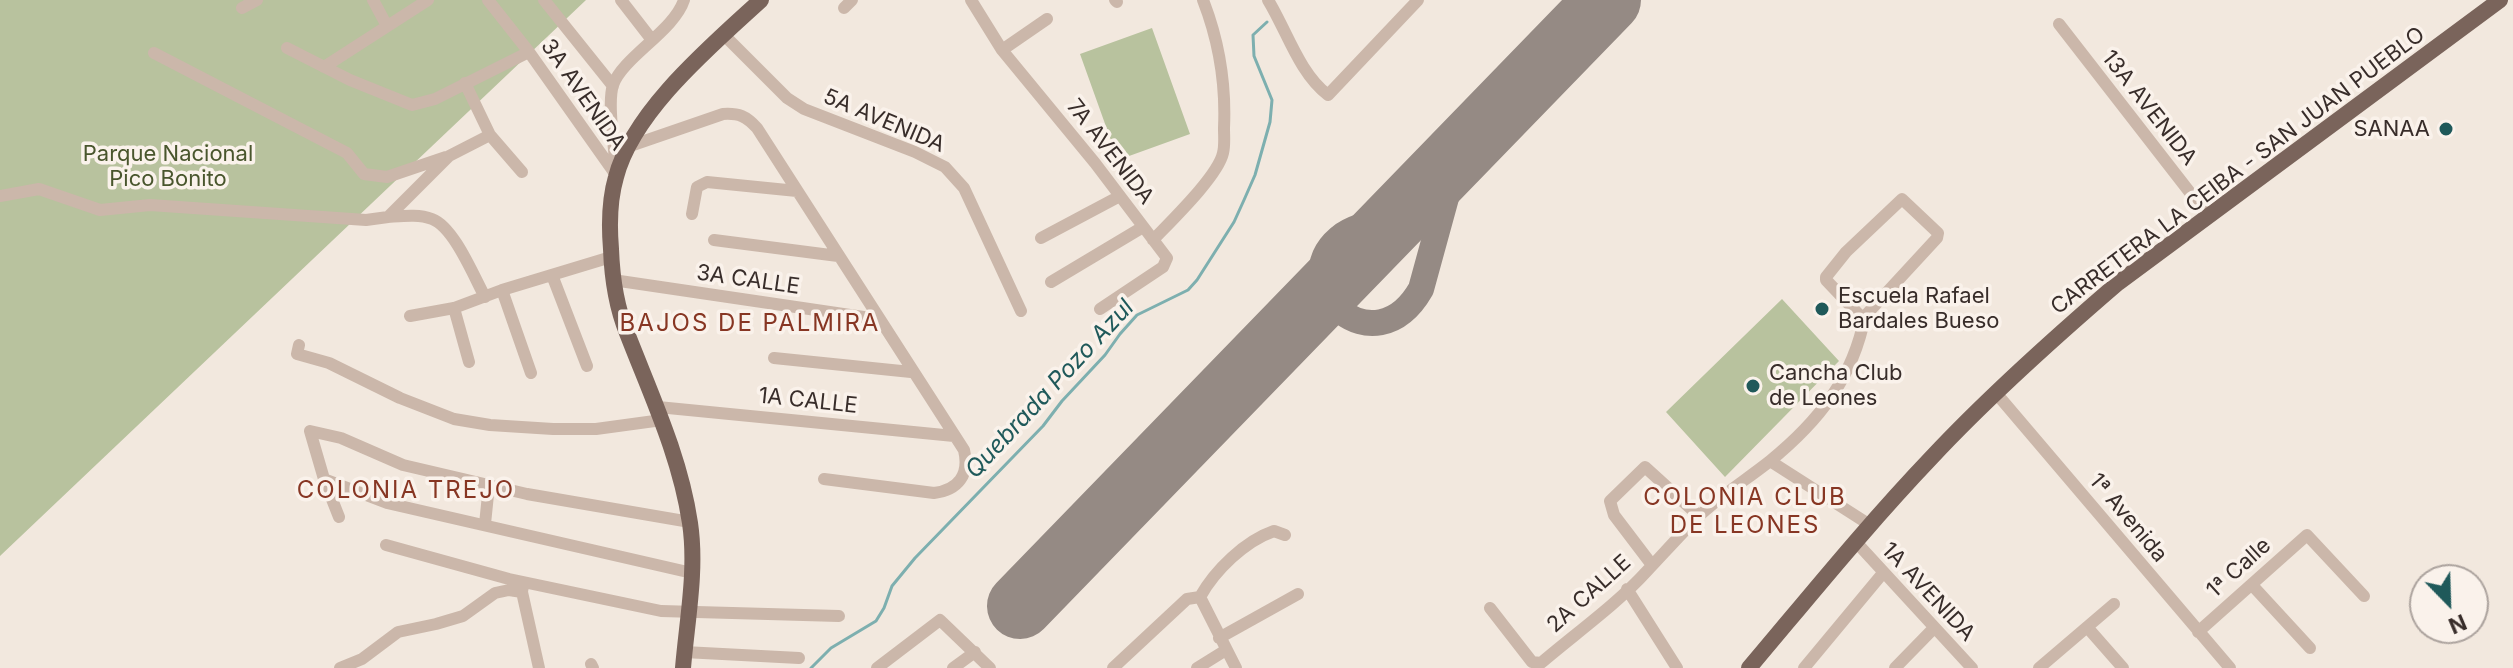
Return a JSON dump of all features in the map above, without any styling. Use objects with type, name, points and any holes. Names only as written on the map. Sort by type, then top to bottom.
[{"type":"main road","points":[[684,660],[694,556],[690,522],[660,413],[625,329],[613,280],[609,218],[616,175],[640,128],[676,81],[761,0]]},
{"type":"main road","name":"CARRETERA LA CEIBA - SAN JUAN PUEBLO","points":[[1749,668],[1933,455],[2065,329],[2118,283],[2500,0]]},
{"type":"street","points":[[242,8],[257,0]]},
{"type":"street","points":[[373,0],[387,26]]},
{"type":"street","points":[[324,67],[428,0]]},
{"type":"street","name":"3A AVENIDA","points":[[488,0],[616,175]]},
{"type":"street","points":[[544,0],[613,86]]},
{"type":"street","points":[[621,0],[652,40]]},
{"type":"street","name":"7A AVENIDA","points":[[971,0],[1002,50],[1153,240]]},
{"type":"street","points":[[1100,309],[1166,264],[1167,258],[1153,240],[1216,168],[1223,154],[1225,114],[1222,61],[1203,0]]},
{"type":"street","points":[[1268,0],[1307,73],[1318,88],[1328,95],[1418,0]]},
{"type":"street","points":[[616,175],[611,101],[613,86],[618,76],[678,13],[684,2]]},
{"type":"street","points":[[1002,50],[1047,19]]},
{"type":"street","name":"13A AVENIDA","points":[[2059,24],[2209,217]]},
{"type":"street","name":"5A AVENIDA","points":[[723,34],[787,98],[804,109],[915,152],[945,167],[964,188],[1021,311]]},
{"type":"street","points":[[287,48],[375,91],[412,105],[435,99],[529,52]]},
{"type":"street","points":[[154,53],[347,153],[364,174],[387,177],[449,156],[490,135]]},
{"type":"street","points":[[465,83],[490,135],[522,172]]},
{"type":"street","points":[[630,146],[723,114],[736,113],[748,118],[964,450],[966,468],[958,485],[947,491],[921,492],[824,479]]},
{"type":"street","points":[[388,217],[449,156]]},
{"type":"street","points":[[692,214],[697,187],[707,182],[797,191]]},
{"type":"street","points":[[0,196],[39,189],[100,210],[150,205],[366,220],[388,217],[435,219],[446,228],[485,297]]},
{"type":"street","points":[[1041,238],[1120,196]]},
{"type":"street","name":"2A CALLE","points":[[1490,608],[1532,662],[1541,663],[1627,589],[1699,516],[1770,461],[1827,406],[1851,362],[1864,320],[1865,316],[1937,238],[1938,233],[1905,200],[1899,200],[1827,274],[1826,280],[1864,320]]},
{"type":"street","points":[[1051,282],[1143,227]]},
{"type":"street","points":[[714,240],[838,256]]},
{"type":"street","points":[[410,316],[454,308],[611,257]]},
{"type":"street","points":[[552,275],[587,366]]},
{"type":"street","name":"3A CALLE","points":[[613,280],[877,319]]},
{"type":"street","points":[[502,290],[531,373]]},
{"type":"street","points":[[454,308],[469,362]]},
{"type":"street","name":"1A CALLE","points":[[299,345],[297,354],[329,363],[400,398],[454,419],[490,425],[596,429],[660,413],[954,436]]},
{"type":"street","points":[[774,358],[911,372]]},
{"type":"street","name":"1ª Avenida","points":[[1996,393],[2230,668]]},
{"type":"street","points":[[339,517],[310,431],[341,438],[403,465],[527,494],[690,522]]},
{"type":"street","points":[[1770,461],[1870,525]]},
{"type":"street","points":[[1652,565],[1614,515],[1610,501],[1642,468],[1648,468],[1699,516]]},
{"type":"street","points":[[324,479],[387,503],[692,573]]},
{"type":"street","points":[[485,524],[489,485]]},
{"type":"street","points":[[1113,668],[1187,599],[1200,597],[1211,580],[1237,553],[1261,535],[1274,531],[1285,535]]},
{"type":"street","name":"1ª Calle","points":[[2198,632],[2307,535],[2364,596]]},
{"type":"street","name":"1A AVENIDA","points":[[1856,542],[1972,668]]},
{"type":"street","points":[[386,545],[523,587],[661,611],[839,616]]},
{"type":"street","points":[[1804,668],[1883,573]]},
{"type":"street","points":[[2252,585],[2310,648]]},
{"type":"street","points":[[340,668],[362,659],[398,632],[463,616],[495,593],[523,587]]},
{"type":"street","points":[[523,587],[539,668]]},
{"type":"street","points":[[1627,589],[1677,668]]},
{"type":"street","points":[[1219,638],[1298,594]]},
{"type":"street","points":[[1200,597],[1236,668]]},
{"type":"street","points":[[2039,668],[2114,604]]},
{"type":"street","points":[[877,668],[940,620],[990,668]]},
{"type":"street","points":[[2087,627],[2123,668]]},
{"type":"street","points":[[1895,668],[1934,628]]},
{"type":"street","points":[[1197,668],[1226,650]]},
{"type":"street","points":[[953,668],[975,652]]},
{"type":"street","points":[[684,660],[799,658]]},
{"type":"green space","name":"Parque Nacional Pico Bonito","points":[[0,0],[586,0],[0,556]]},
{"type":"green space","points":[[1152,28],[1190,134],[1118,160],[1080,54]]},
{"type":"green space","name":"Cancha Club de Leones","points":[[1782,299],[1839,361],[1725,477],[1666,412]]},
{"type":"waterway","name":"Quebrada Pozo Azul","points":[[811,668],[831,648],[876,621],[892,586],[915,558],[1043,426],[1137,315],[1188,290],[1197,280],[1234,222],[1255,175],[1270,122],[1272,100],[1254,56],[1253,35],[1267,22]]},
{"type":"taxiway","points":[[1398,217],[1352,230],[1339,238],[1325,257],[1322,277],[1328,296],[1342,312],[1360,321],[1381,322],[1402,312],[1421,289],[1455,165],[1466,147]]},
{"type":"runway","points":[[1020,606],[1608,0]]},
{"type":"place","name":"SANAA","points":[[2446,129]]},
{"type":"place","name":"Escuela Rafael Bardales Bueso","points":[[1822,309]]},
{"type":"place","name":"Cancha Club de Leones","points":[[1753,386]]},
{"type":"district","name":"BAJOS DE PALMIRA","points":[[750,324]]},
{"type":"district","name":"COLONIA TREJO","points":[[406,491]]},
{"type":"district","name":"COLONIA CLUB DE LEONES","points":[[1745,512]]}]
